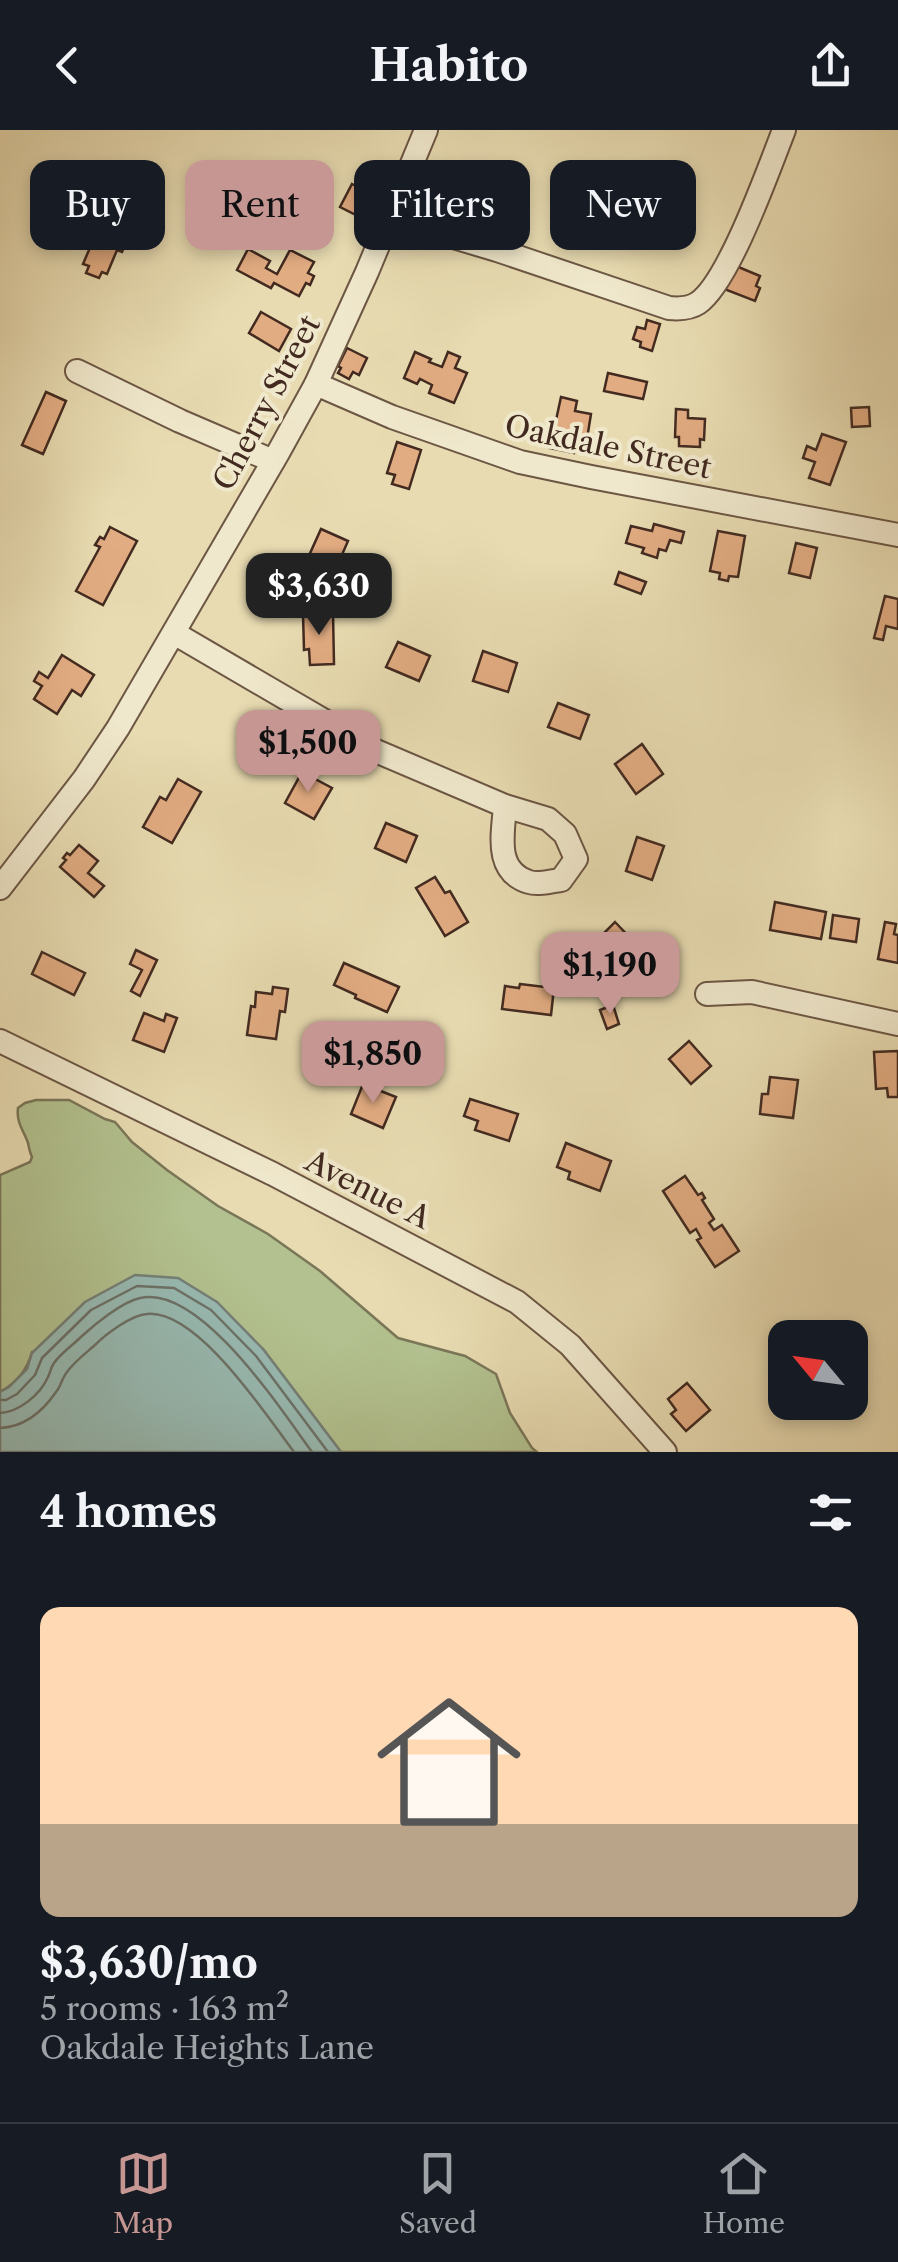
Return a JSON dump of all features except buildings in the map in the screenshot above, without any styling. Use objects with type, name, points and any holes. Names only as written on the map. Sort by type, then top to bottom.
[{"type":"street","name":"Cherry Street","points":[[414,160],[426,130]]},
{"type":"street","points":[[497,250],[669,308],[691,307],[706,296],[732,253],[784,130]]},
{"type":"street","name":"Cherry Street","points":[[0,888],[100,756],[174,632],[316,384],[376,250]]},
{"type":"street","points":[[78,371],[149,407],[273,460]]},
{"type":"street","name":"Oakdale Street","points":[[316,384],[392,417],[520,462],[898,535]]},
{"type":"street","points":[[174,632],[376,752],[505,806]]},
{"type":"street","points":[[707,994],[752,992],[898,1024]]},
{"type":"street","name":"Avenue A","points":[[0,1041],[273,1174],[517,1302],[578,1354],[665,1452]]},
{"type":"green space","points":[[36,1100],[69,1100],[115,1122],[132,1142],[167,1170],[320,1271],[398,1338],[465,1356],[496,1374],[510,1413],[537,1452],[341,1452],[263,1349],[32,1352],[20,1375],[0,1392],[0,1175],[30,1162],[32,1157],[19,1123],[18,1108]]},
{"type":"water","points":[[135,1275],[178,1278],[217,1302],[263,1349],[341,1452],[0,1452],[0,1392],[27,1369],[32,1353],[85,1302]]}]
